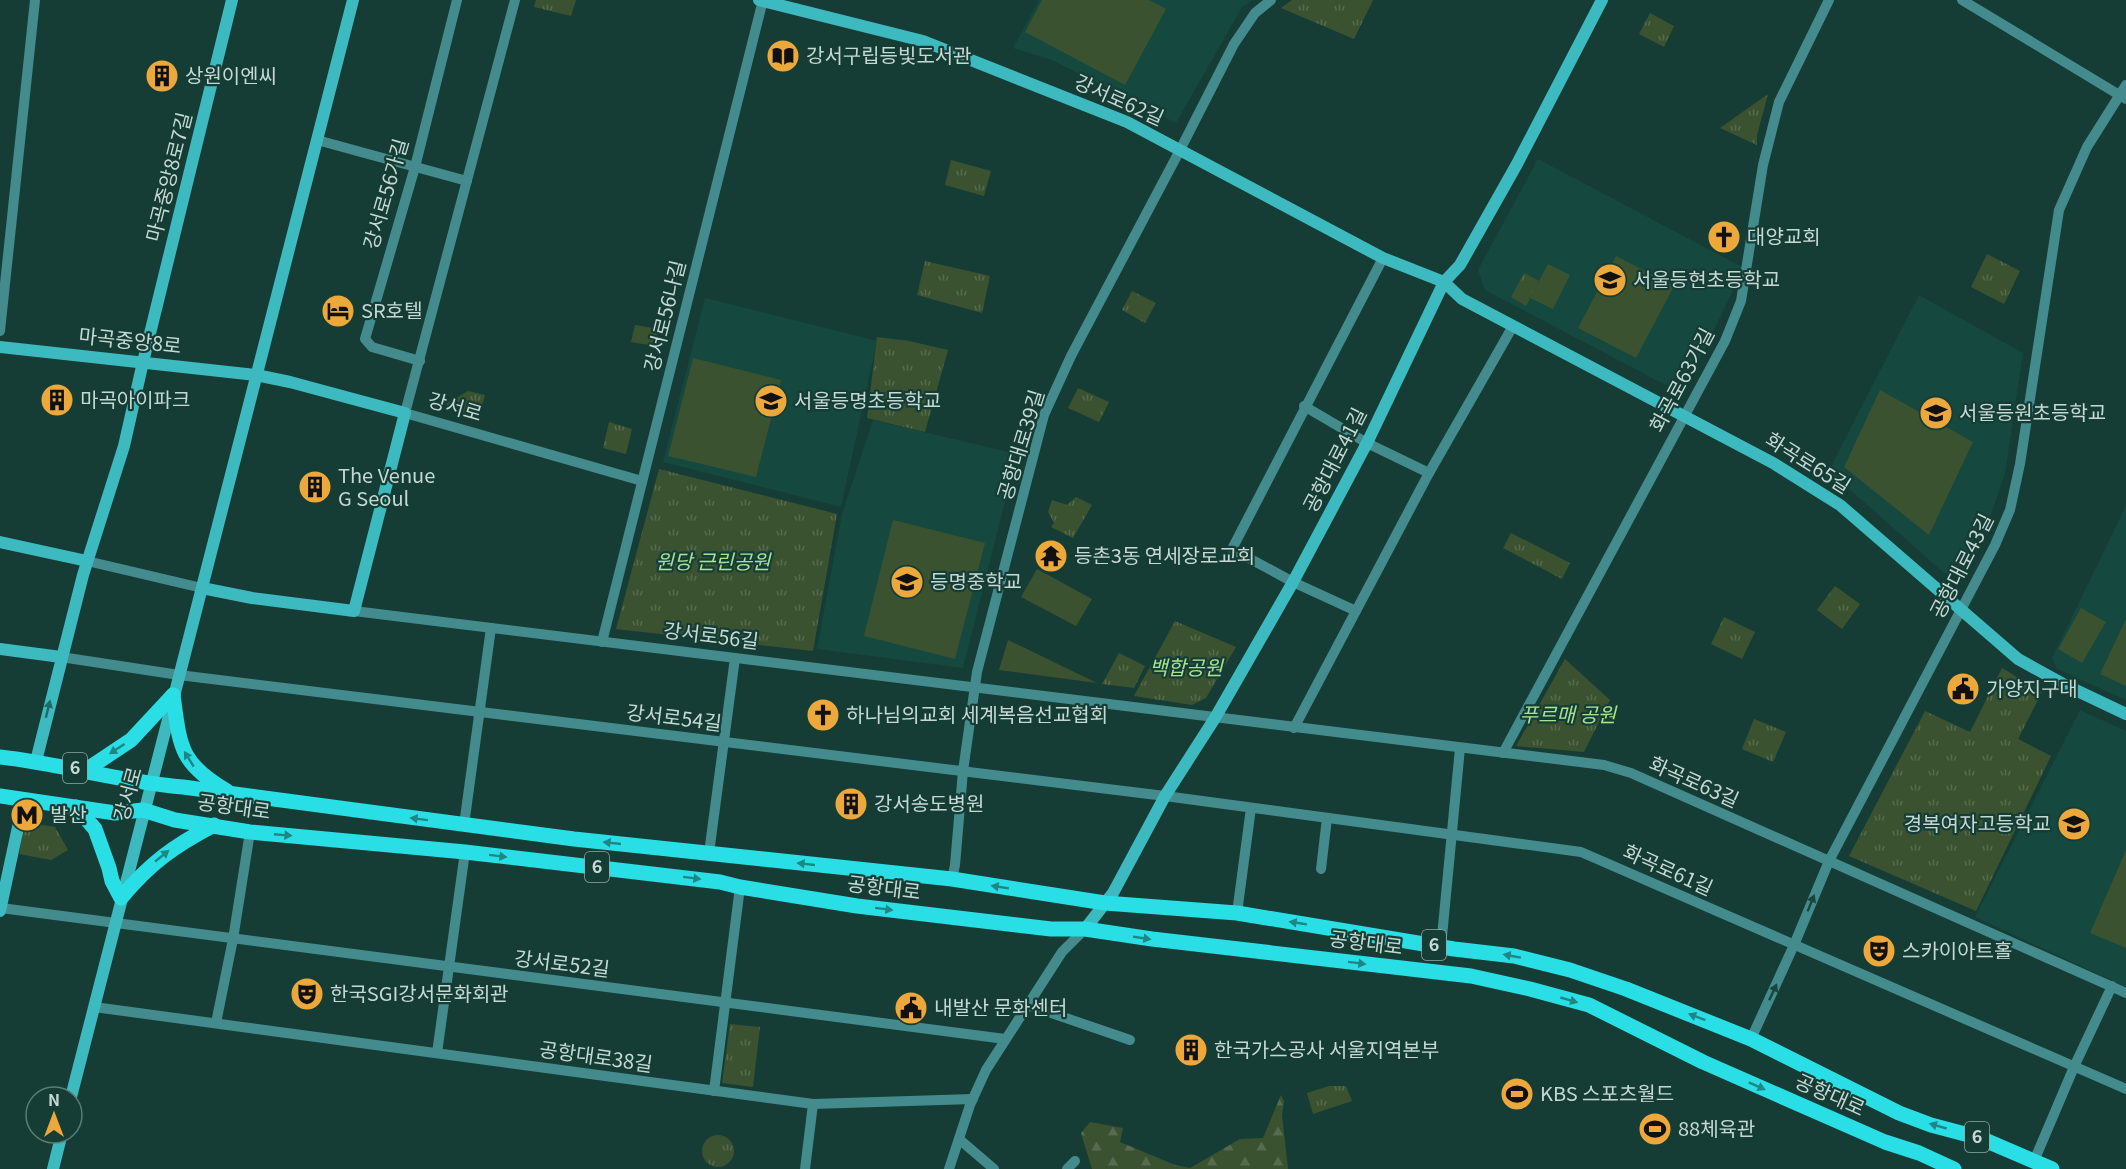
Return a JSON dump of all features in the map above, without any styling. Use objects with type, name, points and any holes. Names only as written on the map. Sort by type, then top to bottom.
[{"type":"main road","points":[[87,770],[131,740],[173,695]]},
{"type":"main road","points":[[173,695],[180,741],[188,758],[206,779],[234,795]]},
{"type":"main road","name":"공항대로","points":[[0,758],[36,761],[150,784],[464,825],[952,879],[1105,903],[1237,913],[1514,956],[1570,970],[1626,989],[1751,1039],[1899,1113],[1931,1125],[1980,1138],[2052,1169]]},
{"type":"main road","name":"공항대로","points":[[0,796],[115,813],[143,810],[175,820],[250,831],[465,852],[720,882],[868,908],[1051,929],[1085,929],[1152,939],[1471,976],[1589,1005],[1703,1062],[1870,1136],[1919,1153],[1954,1169]]},
{"type":"main road","points":[[76,807],[95,829],[110,868],[112,881],[121,898],[138,877],[169,851],[214,825]]},
{"type":"street","points":[[0,331],[35,0]]},
{"type":"street","name":"마곡중앙8로7길","points":[[143,362],[232,0]]},
{"type":"street","name":"강서로","points":[[74,1085],[353,0]]},
{"type":"street","name":"강서로56가길","points":[[420,361],[372,347],[365,339],[415,167],[457,0]]},
{"type":"street","points":[[354,610],[514,2],[502,0]]},
{"type":"street","name":"강서로62길","points":[[762,0],[923,41],[1127,122],[1383,258],[1444,282]]},
{"type":"street","name":"강서로56나길","points":[[602,642],[762,0]]},
{"type":"street","name":"공항대로39길","points":[[952,879],[963,771],[977,672],[1044,415],[1071,356],[1234,44],[1255,13],[1271,0]]},
{"type":"street","name":"공항대로41길","points":[[1085,929],[1113,893],[1166,796],[1215,718],[1293,582],[1367,443],[1444,282],[1460,265],[1517,164],[1602,0]]},
{"type":"street","name":"화곡로63가길","points":[[1503,753],[1683,415],[1725,341],[1741,301],[1763,165],[1779,102],[1829,0]]},
{"type":"street","points":[[1962,0],[2122,97]]},
{"type":"street","name":"공항대로43길","points":[[1751,1039],[1829,861],[2010,510],[2020,464],[2059,210],[2087,147],[2122,97],[2126,85]]},
{"type":"street","points":[[317,140],[467,181]]},
{"type":"street","points":[[1356,611],[1293,582],[1232,549],[1304,406],[1383,258]]},
{"type":"street","name":"화곡로65길","points":[[1444,282],[1462,299],[1773,463],[1840,505],[2018,658],[2066,686],[2126,714]]},
{"type":"street","points":[[1294,728],[1429,473],[1514,326]]},
{"type":"street","name":"마곡중앙8로","points":[[0,347],[256,375]]},
{"type":"street","points":[[36,761],[87,561],[124,446],[143,362]]},
{"type":"street","name":"강서로","points":[[256,375],[405,413],[642,481]]},
{"type":"street","points":[[1304,406],[1367,443],[1429,473]]},
{"type":"street","points":[[0,542],[202,588]]},
{"type":"street","name":"강서로56길","points":[[202,588],[252,598],[1215,718]]},
{"type":"street","points":[[464,825],[491,628]]},
{"type":"street","points":[[0,649],[179,675]]},
{"type":"street","points":[[709,853],[735,658]]},
{"type":"street","name":"강서로54길","points":[[179,675],[1166,796]]},
{"type":"street","name":"화곡로63길","points":[[1215,718],[1604,765],[1631,773],[2126,993]]},
{"type":"street","points":[[1441,946],[1460,748]]},
{"type":"street","name":"화곡로61길","points":[[1166,796],[1581,852],[2126,1089]]},
{"type":"street","points":[[24,799],[0,909],[115,924]]},
{"type":"street","points":[[1237,913],[1251,808]]},
{"type":"street","points":[[1321,869],[1327,818]]},
{"type":"street","points":[[216,1023],[233,939],[250,831]]},
{"type":"street","points":[[437,1053],[465,852]]},
{"type":"street","points":[[714,1091],[740,887]]},
{"type":"street","name":"강서로52길","points":[[115,924],[1005,1039]]},
{"type":"street","points":[[949,1169],[973,1099],[986,1070],[1062,952],[1085,929]]},
{"type":"street","points":[[2034,1161],[2074,1066],[2112,986]]},
{"type":"street","points":[[1028,1005],[1130,1040]]},
{"type":"street","name":"공항대로38길","points":[[94,1007],[813,1104],[973,1099]]},
{"type":"street","points":[[805,1169],[813,1104]]},
{"type":"street","points":[[959,1139],[994,1169]]},
{"type":"street","points":[[52,1169],[59,1145]]},
{"type":"shaded area","points":[[1039,0],[1253,0],[1242,7],[1176,123],[1052,60],[1013,48]]},
{"type":"shaded area","name":"서울등현초등학교","points":[[1538,159],[1744,268],[1686,387],[1677,391],[1485,290],[1478,270]]},
{"type":"shaded area","name":"서울등원초등학교","points":[[1919,295],[2023,353],[2005,473],[1981,544],[1960,576],[1944,573],[1846,486],[1824,480]]},
{"type":"shaded area","name":"서울등명초등학교","points":[[705,298],[877,341],[841,507],[663,462]]},
{"type":"shaded area","name":"등명중학교","points":[[873,420],[1017,454],[963,668],[817,649],[842,514]]},
{"type":"shaded area","points":[[2126,506],[2126,700],[2057,669],[2052,658]]},
{"type":"shaded area","name":"경복여자고등학교","points":[[2080,710],[2126,731],[2126,987],[1975,917]]},
{"type":"green space","points":[[536,0],[576,0],[571,16],[534,7]]},
{"type":"green space","points":[[1042,0],[1149,0],[1166,9],[1125,85],[1025,32]]},
{"type":"green space","points":[[1292,0],[1373,0],[1354,39],[1281,8]]},
{"type":"green space","points":[[1650,13],[1674,26],[1664,47],[1639,34]]},
{"type":"green space","points":[[1768,94],[1757,135],[1757,145],[1720,128]]},
{"type":"green space","points":[[951,160],[991,171],[984,196],[945,185]]},
{"type":"green space","points":[[1987,254],[2020,271],[2004,304],[1971,287]]},
{"type":"green space","points":[[1616,256],[1674,286],[1636,358],[1578,328]]},
{"type":"green space","points":[[925,261],[990,276],[982,313],[917,295]]},
{"type":"green space","points":[[1548,264],[1570,275],[1553,309],[1530,298]]},
{"type":"green space","points":[[1524,273],[1539,281],[1526,306],[1511,297]]},
{"type":"green space","points":[[1132,291],[1156,303],[1145,323],[1122,310]]},
{"type":"green space","points":[[635,325],[658,329],[655,346],[631,342]]},
{"type":"green space","points":[[877,337],[909,341],[948,350],[925,432],[867,418]]},
{"type":"green space","points":[[693,358],[781,380],[756,477],[668,456]]},
{"type":"green space","points":[[1078,388],[1109,402],[1099,422],[1068,408]]},
{"type":"green space","points":[[1880,390],[1973,442],[1929,535],[1844,467]]},
{"type":"green space","points":[[468,391],[485,395],[478,410],[461,414],[446,404]]},
{"type":"green space","points":[[609,422],[632,429],[626,454],[603,448]]},
{"type":"green space","name":"원당 근린공원","points":[[659,469],[837,514],[813,651],[616,629]]},
{"type":"green space","points":[[1076,497],[1092,505],[1073,538],[1051,527],[1054,523],[1048,512],[1052,500],[1067,505]]},
{"type":"green space","points":[[893,520],[985,543],[955,659],[864,636]]},
{"type":"green space","points":[[1511,533],[1570,563],[1562,579],[1503,548]]},
{"type":"green space","points":[[1037,569],[1092,599],[1076,626],[1021,597]]},
{"type":"green space","points":[[1835,586],[1860,604],[1842,629],[1817,610]]},
{"type":"green space","points":[[2081,608],[2106,622],[2082,663],[2058,649]]},
{"type":"green space","points":[[1724,617],[1755,632],[1742,659],[1711,644]]},
{"type":"green space","points":[[2126,619],[2126,686],[2100,674]]},
{"type":"green space","name":"백합공원","points":[[1175,621],[1236,647],[1206,698],[1192,705],[1134,696]]},
{"type":"green space","points":[[1008,640],[1097,683],[999,670]]},
{"type":"green space","points":[[1119,653],[1145,666],[1134,688],[1102,684]]},
{"type":"green space","name":"푸르매 공원","points":[[1565,659],[1610,700],[1584,752],[1516,746]]},
{"type":"green space","points":[[2002,668],[2042,692],[2018,739],[2051,756],[1976,911],[1849,856],[1925,711],[1970,732]]},
{"type":"green space","points":[[1754,719],[1786,732],[1773,762],[1742,749]]},
{"type":"green space","points":[[24,822],[55,827],[68,850],[51,860],[19,854]]},
{"type":"green space","points":[[2126,850],[2126,948],[2090,933]]},
{"type":"green space","points":[[730,1024],[760,1027],[753,1087],[722,1083]]},
{"type":"green space","points":[[1329,1086],[1346,1086],[1352,1101],[1313,1114],[1307,1093]]},
{"type":"green space","points":[[1281,1095],[1284,1101],[1282,1115],[1288,1169],[1092,1169],[1081,1133],[1090,1122],[1123,1128],[1120,1142],[1175,1165],[1190,1168],[1240,1139],[1263,1138]]},
{"type":"green space","points":[[718,1135],[730,1139],[734,1151],[730,1163],[718,1167],[706,1163],[702,1151],[706,1139]]},
{"type":"place","name":"강서구립등빛도서관","points":[[783,56]]},
{"type":"place","name":"상원이엔씨","points":[[162,76]]},
{"type":"place","name":"대양교회","points":[[1724,237]]},
{"type":"place","name":"서울등현초등학교","points":[[1610,280]]},
{"type":"place","name":"SR호텔","points":[[338,311]]},
{"type":"place","name":"마곡아이파크","points":[[57,400]]},
{"type":"place","name":"서울등명초등학교","points":[[771,401]]},
{"type":"place","name":"서울등원초등학교","points":[[1936,413]]},
{"type":"place","name":"The Venue G Seoul","points":[[315,487]]},
{"type":"place","name":"등촌3동 연세장로교회","points":[[1051,556]]},
{"type":"place","name":"등명중학교","points":[[907,582]]},
{"type":"place","name":"가양지구대","points":[[1963,689]]},
{"type":"place","name":"하나님의교회 세계복음선교협회","points":[[823,715]]},
{"type":"place","name":"강서송도병원","points":[[851,804]]},
{"type":"place","name":"발산","points":[[27,815]]},
{"type":"place","name":"경복여자고등학교","points":[[2074,824]]},
{"type":"place","name":"스카이아트홀","points":[[1879,951]]},
{"type":"place","name":"한국SGI강서문화회관","points":[[307,994]]},
{"type":"place","name":"내발산 문화센터","points":[[911,1008]]},
{"type":"place","name":"한국가스공사 서울지역본부","points":[[1191,1050]]},
{"type":"place","name":"KBS 스포츠월드","points":[[1517,1094]]},
{"type":"place","name":"88체육관","points":[[1655,1129]]}]
